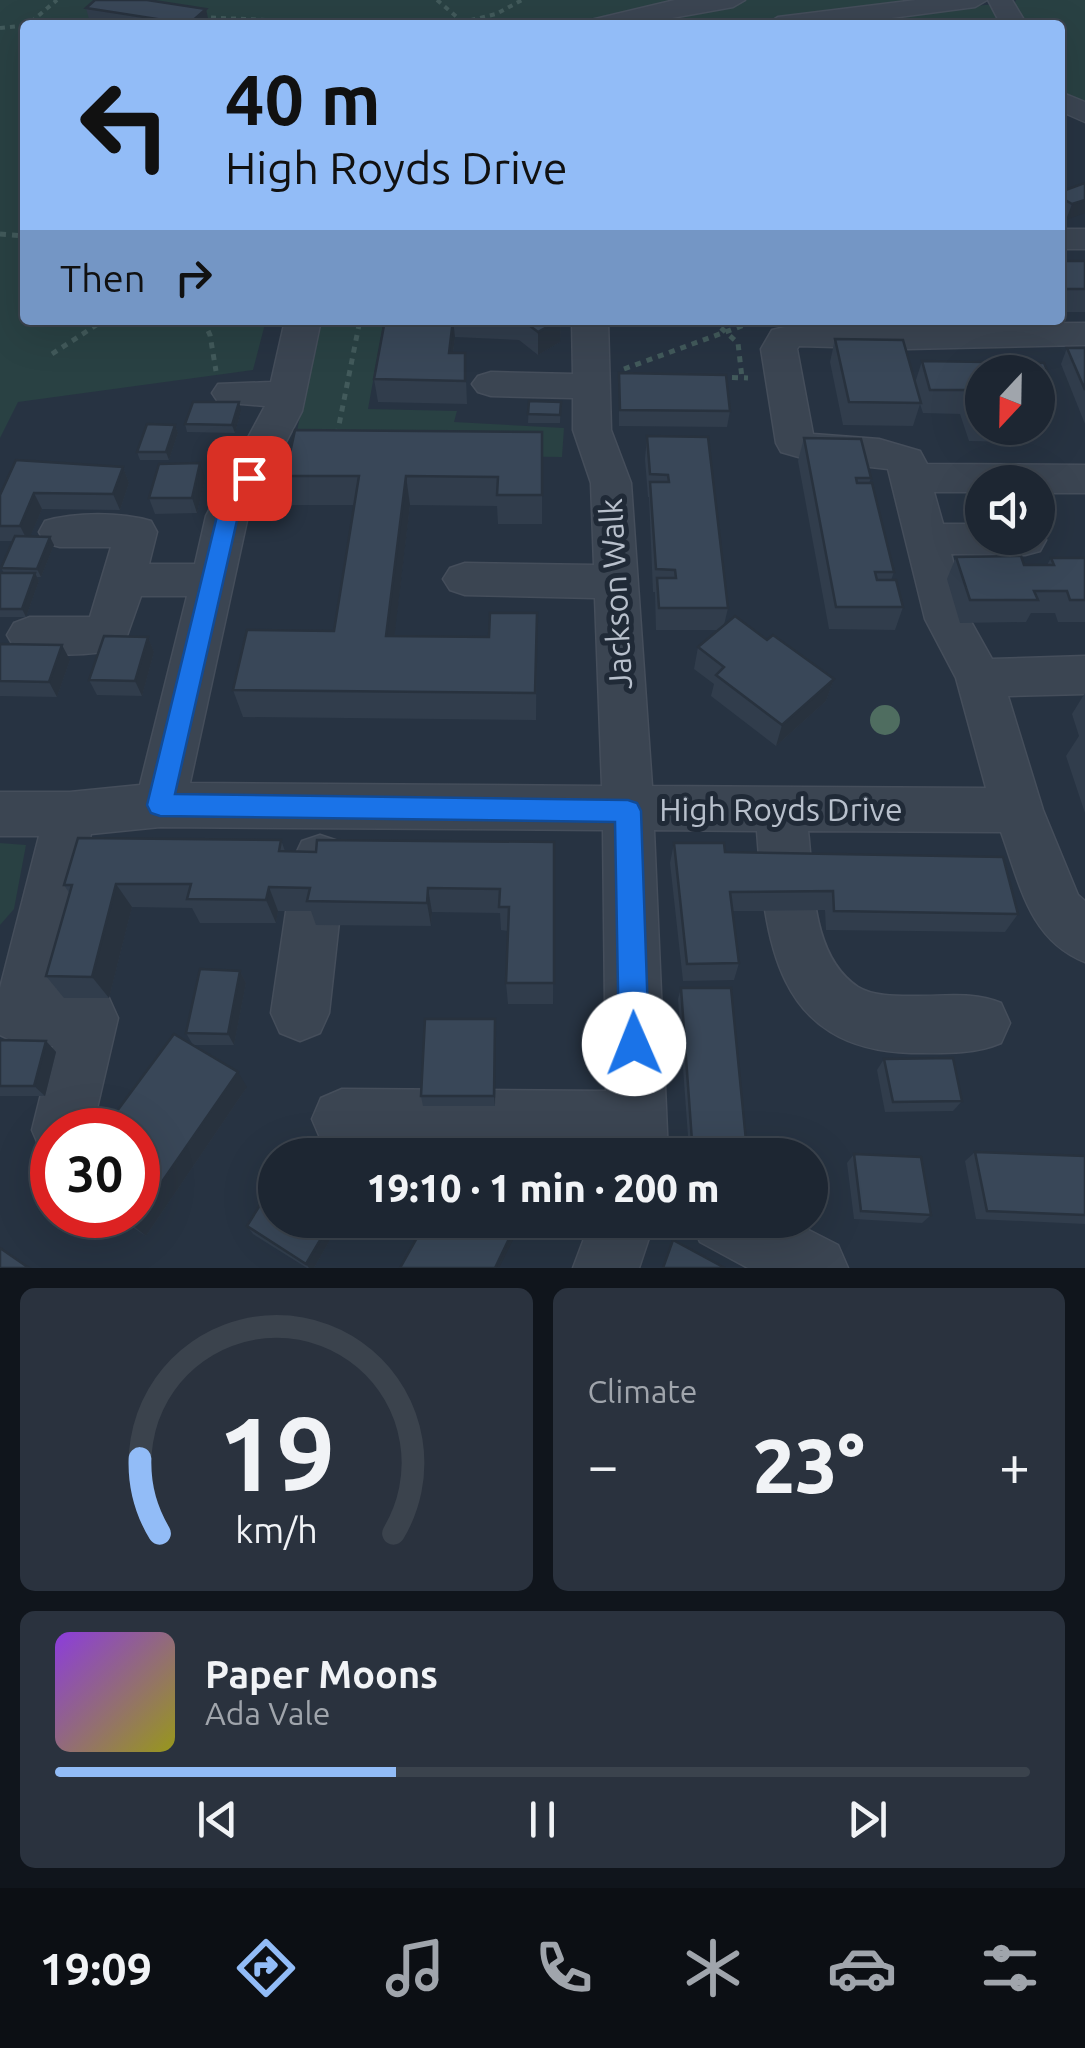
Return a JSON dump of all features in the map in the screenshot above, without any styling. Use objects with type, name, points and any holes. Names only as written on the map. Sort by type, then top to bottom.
[{"type":"street","points":[[621,20],[676,7],[733,0]]},
{"type":"street","points":[[817,20],[975,0]]},
{"type":"street","points":[[160,805],[227,516],[271,435],[286,396],[302,325]]},
{"type":"street","name":"Jackson Walk","points":[[592,325],[610,381],[592,430],[610,483],[628,811],[637,1138]]},
{"type":"street","points":[[1085,334],[920,328],[785,338],[779,349],[795,444],[817,450],[886,452],[906,461],[947,619],[979,678],[1018,810],[1058,912],[1085,936]]},
{"type":"street","points":[[491,384],[610,381]]},
{"type":"street","points":[[231,392],[286,396]]},
{"type":"street","points":[[910,478],[1085,480]]},
{"type":"street","points":[[30,635],[108,635],[136,532],[60,532]]},
{"type":"street","points":[[926,539],[965,539]]},
{"type":"street","points":[[466,579],[616,582]]},
{"type":"street","points":[[124,580],[215,580]]},
{"type":"street","points":[[979,678],[1085,675]]},
{"type":"street","name":"High Royds Drive","points":[[0,814],[70,814],[160,805],[628,811],[1018,810]]},
{"type":"street","points":[[300,1013],[327,806]]},
{"type":"street","points":[[782,810],[796,943],[817,985],[842,1008],[864,1018],[981,1023]]},
{"type":"street","points":[[67,1108],[89,1018],[22,1017],[70,814]]},
{"type":"street","points":[[342,1120],[637,1138]]},
{"type":"street","points":[[606,1268],[617,1238]]},
{"type":"street","points":[[757,1238],[815,1268]]},
{"type":"path","points":[[33,20],[57,0]]},
{"type":"path","points":[[436,0],[459,20]]},
{"type":"path","points":[[477,20],[522,0]]},
{"type":"path","points":[[193,16],[278,20]]},
{"type":"path","points":[[52,354],[96,325]]},
{"type":"path","points":[[205,325],[215,370],[231,392]]},
{"type":"path","points":[[271,435],[337,436],[359,325]]},
{"type":"path","points":[[718,325],[738,342],[742,378]]},
{"type":"path","points":[[610,381],[609,375],[745,325]]},
{"type":"path","points":[[704,377],[784,379]]},
{"type":"green space","points":[[0,0],[923,0],[768,20],[20,20],[20,325],[265,325],[253,370],[18,402],[0,438]]},
{"type":"green space","points":[[1016,0],[1085,0],[1085,106],[1065,90],[1065,20],[1022,20],[1014,4]]},
{"type":"green space","points":[[993,5],[1002,20],[867,20]]},
{"type":"green space","points":[[317,325],[383,325],[368,409],[457,411],[454,422],[564,428],[562,457],[293,453]]},
{"type":"green space","points":[[0,843],[26,845],[14,909],[0,925]]},
{"type":"building","points":[[95,0],[147,0],[206,9],[194,20],[163,20],[86,8]]},
{"type":"building","points":[[1085,183],[1085,200],[1072,204],[1065,200],[1065,190]]},
{"type":"building","points":[[1065,261],[1085,261],[1085,289],[1065,289]]},
{"type":"building","points":[[384,325],[452,325],[449,353],[465,353],[465,381],[374,379]]},
{"type":"building","points":[[529,325],[550,325],[538,332]]},
{"type":"building","points":[[835,339],[903,340],[921,403],[849,402]]},
{"type":"building","points":[[1067,348],[1085,348],[1085,390]]},
{"type":"building","points":[[922,361],[965,362],[965,390],[930,390]]},
{"type":"building","points":[[619,373],[726,375],[730,411],[620,410]]},
{"type":"building","points":[[529,401],[561,402],[560,415],[528,414]]},
{"type":"building","points":[[193,402],[239,402],[232,425],[185,424]]},
{"type":"building","points":[[147,424],[175,425],[166,452],[137,452]]},
{"type":"building","points":[[295,430],[542,432],[542,495],[497,495],[498,477],[406,476],[386,636],[489,637],[490,613],[537,613],[535,693],[233,690],[247,630],[334,631],[359,476],[285,476]]},
{"type":"building","points":[[647,436],[708,437],[728,608],[659,608],[657,578],[676,578],[675,570],[656,569],[650,482],[669,482],[668,475],[650,474]]},
{"type":"building","points":[[804,438],[861,439],[871,478],[856,478],[857,483],[872,483],[894,572],[875,572],[877,580],[896,580],[903,607],[836,607]]},
{"type":"building","points":[[16,460],[123,467],[113,494],[34,493],[20,526],[0,526],[0,495]]},
{"type":"building","points":[[200,463],[192,498],[149,498],[159,464]]},
{"type":"building","points":[[15,536],[50,537],[37,569],[1,568]]},
{"type":"building","points":[[1021,556],[1024,565],[1054,565],[1051,558],[1085,558],[1085,600],[1070,600],[1067,591],[1034,591],[1038,600],[970,600],[956,557]]},
{"type":"building","points":[[0,573],[35,573],[22,609],[0,609]]},
{"type":"building","points":[[735,616],[767,640],[773,635],[834,679],[782,725],[716,675],[724,667],[698,647]]},
{"type":"building","points":[[104,636],[148,637],[135,681],[89,680]]},
{"type":"building","points":[[0,644],[62,645],[49,682],[0,681]]},
{"type":"building","points":[[78,838],[281,840],[279,851],[316,852],[317,840],[554,842],[554,983],[506,983],[509,907],[499,907],[500,889],[428,888],[427,903],[307,901],[310,888],[269,887],[266,900],[187,899],[191,884],[116,884],[92,977],[46,976],[72,885],[64,885]]},
{"type":"building","points":[[674,843],[724,843],[725,852],[1003,857],[1018,914],[834,911],[833,891],[730,892],[739,963],[687,964]]},
{"type":"building","points":[[200,969],[240,971],[228,1034],[186,1033]]},
{"type":"building","points":[[681,988],[731,988],[746,1138],[692,1138]]},
{"type":"building","points":[[425,1019],[495,1019],[494,1096],[421,1096]]},
{"type":"building","points":[[174,1034],[238,1072],[160,1185],[160,1108],[119,1108]]},
{"type":"building","points":[[0,1040],[46,1041],[34,1086],[0,1086]]},
{"type":"building","points":[[953,1058],[962,1101],[893,1102],[884,1059]]},
{"type":"building","points":[[975,1152],[1085,1156],[1085,1215],[987,1211]]},
{"type":"building","points":[[854,1154],[921,1157],[931,1215],[861,1211]]},
{"type":"building","points":[[258,1208],[258,1233],[247,1226]]},
{"type":"building","points":[[266,1238],[321,1238],[306,1264]]},
{"type":"building","points":[[417,1238],[509,1238],[495,1268],[400,1268]]},
{"type":"building","points":[[673,1240],[725,1268],[663,1268]]},
{"type":"building","points":[[0,1248],[29,1268],[0,1268]]},
{"type":"route","points":[[249,478],[227,516],[160,805],[628,811],[634,1044]]}]
